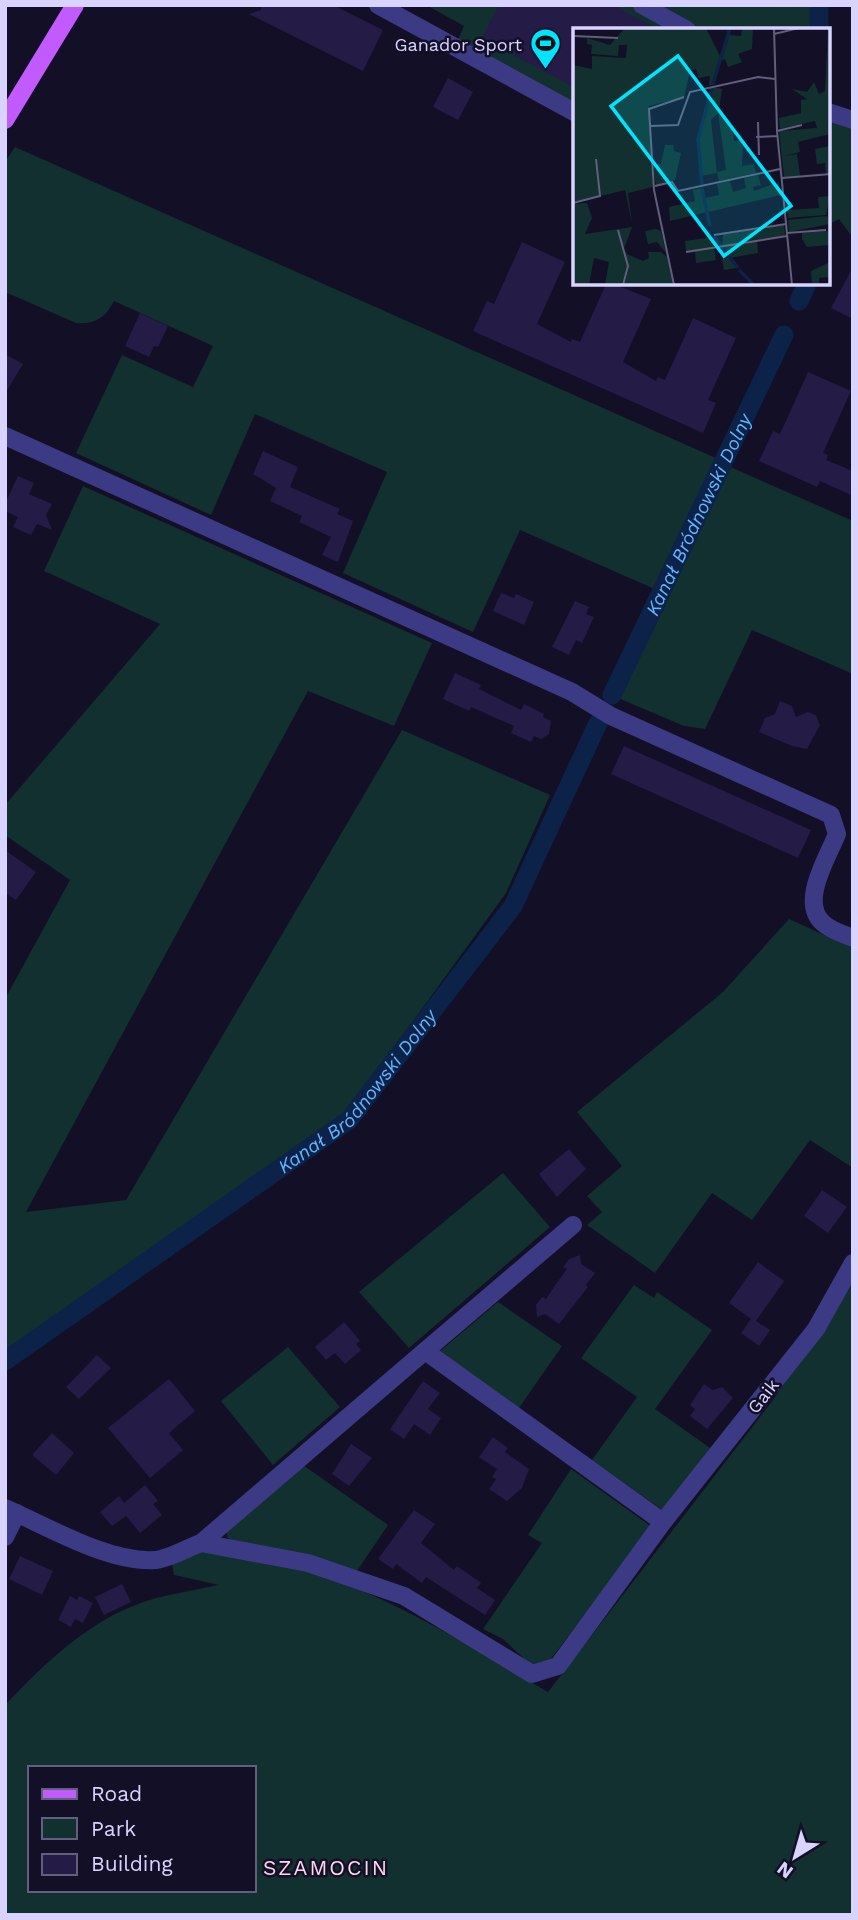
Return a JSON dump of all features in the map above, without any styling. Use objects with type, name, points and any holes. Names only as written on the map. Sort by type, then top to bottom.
[{"type":"main road","points":[[5,121],[75,5]]},
{"type":"street","points":[[378,5],[573,111]]},
{"type":"street","points":[[642,5],[683,28]]},
{"type":"street","points":[[830,112],[853,120]]},
{"type":"street","points":[[5,436],[572,692],[611,716],[831,815],[837,834],[814,889],[815,912],[823,923],[853,938]]},
{"type":"street","points":[[5,1537],[11,1511],[67,1536],[126,1557],[156,1560],[201,1543],[573,1225]]},
{"type":"street","name":"Gaik","points":[[201,1543],[308,1563],[404,1596],[532,1674],[558,1666],[663,1522],[816,1329],[853,1263]]},
{"type":"street","points":[[425,1351],[663,1522]]},
{"type":"green space","name":"Ganador Sport","points":[[426,5],[629,5],[670,28],[573,28],[573,101],[458,40],[464,26]]},
{"type":"green space","points":[[652,5],[812,5],[812,28],[693,28]]},
{"type":"green space","points":[[830,117],[853,125],[853,238],[839,219],[830,224]]},
{"type":"green space","points":[[15,147],[718,459],[657,590],[520,530],[473,632],[343,573],[387,472],[255,414],[211,515],[76,453],[122,355],[193,387],[213,346],[114,301],[99,319],[89,323],[76,323],[5,292],[5,162]]},
{"type":"green space","points":[[728,466],[853,521],[853,674],[752,630],[705,729],[684,726],[618,698]]},
{"type":"green space","points":[[83,486],[432,643],[394,726],[308,691],[26,1212],[126,1200],[402,730],[550,795],[506,893],[345,1115],[5,1350],[5,999],[70,880],[5,835],[5,805],[160,624],[44,571]]},
{"type":"green space","points":[[789,919],[853,948],[853,1168],[810,1140],[752,1220],[712,1193],[655,1273],[587,1225],[602,1212],[587,1196],[622,1166],[577,1112],[723,992]]},
{"type":"green space","points":[[503,1173],[550,1227],[409,1348],[359,1292]]},
{"type":"green space","points":[[853,1283],[853,1915],[5,1915],[5,1705],[38,1671],[73,1641],[112,1616],[156,1598],[219,1585],[174,1575],[172,1565],[198,1548],[294,1565],[361,1590],[456,1638],[548,1692],[773,1400]]},
{"type":"green space","points":[[634,1285],[654,1298],[657,1292],[712,1330],[655,1409],[713,1450],[664,1511],[592,1460],[637,1397],[581,1358]]},
{"type":"green space","points":[[498,1302],[562,1346],[519,1408],[439,1352]]},
{"type":"green space","points":[[288,1347],[340,1407],[273,1465],[221,1401]]},
{"type":"green space","points":[[303,1465],[388,1525],[357,1571],[235,1543],[227,1537],[227,1531]]},
{"type":"green space","points":[[571,1469],[652,1527],[547,1664],[531,1665],[503,1639],[483,1629],[542,1543],[528,1535]]},
{"type":"building","points":[[261,5],[333,5],[383,30],[363,71],[249,14],[261,10]]},
{"type":"building","name":"Ganador Sport","points":[[499,5],[613,5],[655,28],[573,28],[573,87],[482,38]]},
{"type":"building","points":[[448,78],[473,92],[458,120],[433,107]]},
{"type":"building","points":[[522,242],[565,262],[537,324],[571,342],[572,339],[580,342],[606,285],[616,285],[651,299],[623,362],[656,381],[658,377],[665,380],[693,318],[736,338],[708,400],[716,403],[703,433],[473,331],[487,301],[494,304]]},
{"type":"building","points":[[853,267],[853,319],[831,308]]},
{"type":"building","points":[[140,313],[168,326],[158,347],[154,346],[149,357],[125,346]]},
{"type":"building","points":[[5,354],[23,364],[5,394]]},
{"type":"building","points":[[808,372],[851,391],[823,453],[828,455],[826,460],[853,471],[853,496],[820,481],[817,487],[759,461],[773,431],[780,434]]},
{"type":"building","points":[[263,451],[298,467],[290,487],[340,509],[337,514],[353,521],[338,562],[322,555],[331,537],[299,522],[302,516],[270,501],[276,488],[253,474]]},
{"type":"building","points":[[18,476],[34,483],[29,494],[52,504],[46,515],[52,530],[37,524],[31,535],[13,527],[18,517],[5,511],[5,504]]},
{"type":"building","points":[[501,593],[514,598],[516,594],[534,602],[524,625],[493,611]]},
{"type":"building","points":[[575,601],[589,607],[586,614],[594,617],[582,643],[576,640],[569,655],[552,647]]},
{"type":"building","points":[[455,673],[481,685],[479,689],[521,710],[524,704],[544,714],[543,717],[551,721],[549,734],[541,739],[534,736],[531,742],[511,733],[514,726],[471,707],[469,711],[443,699]]},
{"type":"building","points":[[780,701],[792,706],[796,717],[808,712],[816,715],[820,725],[807,749],[792,746],[759,732],[765,718],[775,714]]},
{"type":"building","points":[[624,746],[811,830],[798,858],[611,774]]},
{"type":"building","points":[[5,850],[36,872],[16,900],[5,893]]},
{"type":"building","points":[[569,1149],[586,1169],[557,1197],[539,1174]]},
{"type":"building","points":[[822,1190],[847,1207],[828,1233],[804,1216]]},
{"type":"building","points":[[580,1255],[581,1264],[595,1273],[586,1285],[588,1287],[559,1324],[545,1314],[537,1317],[536,1305],[542,1297],[546,1299],[567,1269],[563,1267],[569,1259]]},
{"type":"building","points":[[758,1262],[784,1281],[756,1321],[770,1330],[759,1346],[741,1333],[751,1319],[729,1303]]},
{"type":"building","points":[[344,1322],[360,1341],[356,1344],[361,1350],[345,1364],[335,1353],[326,1360],[315,1347]]},
{"type":"building","points":[[97,1355],[111,1368],[79,1399],[66,1387]]},
{"type":"building","points":[[169,1379],[195,1411],[169,1433],[183,1450],[150,1478],[108,1428]]},
{"type":"building","points":[[423,1381],[440,1393],[428,1409],[441,1418],[430,1435],[414,1424],[404,1439],[390,1429]]},
{"type":"building","points":[[704,1384],[712,1390],[722,1387],[733,1398],[707,1429],[690,1416],[695,1409],[690,1405]]},
{"type":"building","points":[[52,1433],[74,1453],[56,1475],[32,1455]]},
{"type":"building","points":[[493,1437],[508,1448],[505,1452],[529,1469],[522,1488],[507,1501],[489,1489],[496,1479],[492,1477],[497,1469],[479,1457]]},
{"type":"building","points":[[351,1444],[372,1458],[349,1486],[332,1474]]},
{"type":"building","points":[[145,1485],[158,1501],[153,1504],[162,1515],[140,1533],[126,1516],[112,1526],[100,1512],[119,1496],[124,1503]]},
{"type":"building","points":[[414,1510],[435,1524],[421,1543],[454,1570],[457,1566],[481,1583],[477,1588],[495,1600],[485,1615],[426,1577],[422,1583],[396,1564],[393,1569],[378,1559]]},
{"type":"building","points":[[20,1556],[53,1571],[42,1595],[9,1579]]},
{"type":"building","points":[[122,1584],[131,1602],[104,1615],[95,1597]]},
{"type":"building","points":[[70,1596],[77,1600],[79,1596],[93,1603],[83,1623],[75,1619],[71,1627],[58,1620]]},
{"type":"waterway","name":"Kanał Bródnowski Dolny","points":[[819,5],[819,28]]},
{"type":"waterway","name":"Kanał Bródnowski Dolny","points":[[799,301],[807,285]]},
{"type":"waterway","name":"Kanał Bródnowski Dolny","points":[[612,695],[784,335]]},
{"type":"waterway","name":"Kanał Bródnowski Dolny","points":[[5,1361],[349,1120],[513,906],[598,723]]},
{"type":"place","name":"Ganador Sport","points":[[545,71]]},
{"type":"district","name":"SZAMOCIN","points":[[326,1867]]}]
